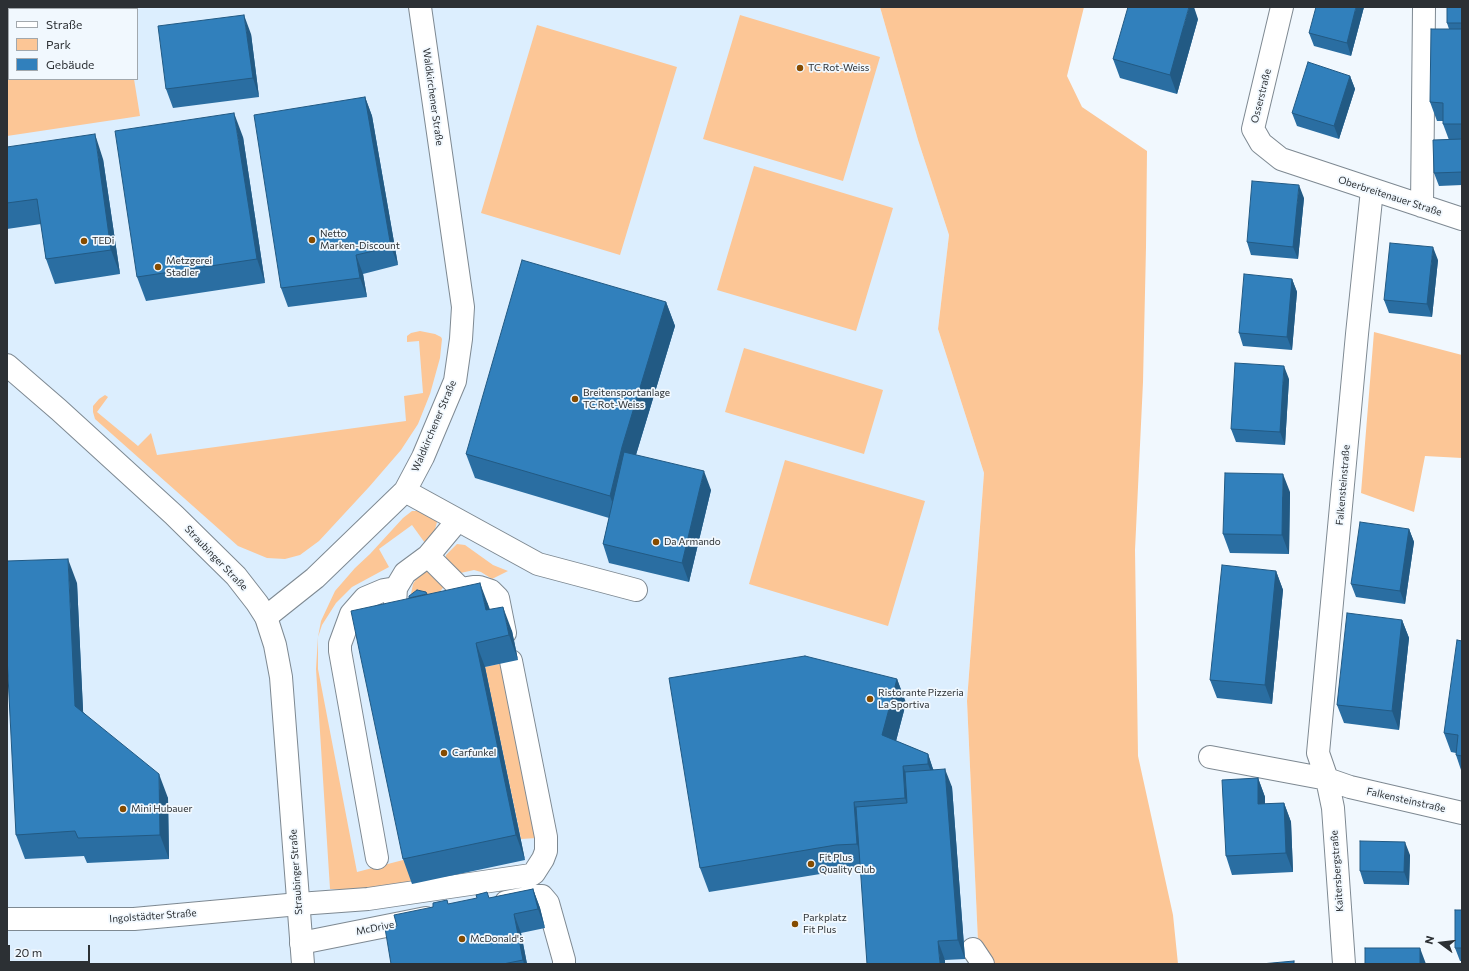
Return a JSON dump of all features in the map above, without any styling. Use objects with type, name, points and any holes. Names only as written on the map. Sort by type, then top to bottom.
[{"type":"street","name":"Waldkirchener Straße","points":[[266,618],[315,578],[405,491],[423,457],[455,381],[461,339],[463,307],[420,7]]},
{"type":"street","name":"Osserstraße","points":[[1282,7],[1253,129],[1261,143],[1281,159],[1318,172]]},
{"type":"street","points":[[1422,206],[1424,7]]},
{"type":"street","name":"Oberbreitenauer Straße","points":[[1318,172],[1462,219]]},
{"type":"street","name":"Falkensteinstraße","points":[[1327,779],[1318,753],[1372,190]]},
{"type":"street","name":"Straubinger Straße","points":[[7,365],[59,410],[174,515],[236,576],[257,603],[266,618],[275,645],[281,677],[302,954]]},
{"type":"street","points":[[405,491],[538,564],[636,590]]},
{"type":"street","points":[[398,626],[395,608],[396,588],[405,573],[428,556],[458,520]]},
{"type":"street","points":[[428,556],[461,590]]},
{"type":"street","points":[[451,615],[456,595],[461,590],[479,587],[491,591],[498,598],[505,633]]},
{"type":"street","points":[[377,858],[340,644],[351,614],[364,598],[384,590],[396,588]]},
{"type":"street","name":"Ingolstädter Straße","points":[[7,919],[134,919],[368,899],[531,875],[536,871],[543,859],[546,851],[546,837],[511,661]]},
{"type":"street","name":"Falkensteinstraße","points":[[1210,757],[1327,779],[1350,787],[1462,813]]},
{"type":"street","name":"Kaitersbergstraße","points":[[1327,779],[1333,808],[1344,964]]},
{"type":"street","points":[[490,905],[542,896],[548,903],[564,964]]},
{"type":"street","name":"McDrive","points":[[302,954],[443,914]]},
{"type":"shaded area","points":[[7,7],[880,7],[918,140],[949,235],[938,329],[984,473],[967,701],[979,964],[7,964]]},
{"type":"green space","points":[[7,7],[122,7],[8,8],[8,80],[134,80],[140,116],[7,136]]},
{"type":"green space","points":[[880,7],[1084,7],[1067,76],[1082,107],[1147,151],[1143,382],[1135,550],[1138,756],[1173,915],[1178,964],[979,964],[967,701],[984,473],[938,329],[949,235],[918,140]]},
{"type":"green space","points":[[740,15],[880,57],[843,181],[703,139]]},
{"type":"green space","points":[[537,25],[677,67],[620,255],[481,213]]},
{"type":"green space","points":[[754,166],[893,208],[856,331],[717,290]]},
{"type":"green space","points":[[420,331],[435,334],[442,339],[440,358],[430,394],[418,424],[401,450],[319,541],[300,555],[285,559],[267,558],[238,546],[95,419],[93,412],[93,406],[99,399],[105,395],[108,397],[97,412],[138,446],[151,433],[157,455],[406,421],[404,396],[423,393],[419,341],[407,342],[407,336],[411,333]]},
{"type":"green space","points":[[1374,332],[1462,355],[1462,458],[1425,456],[1414,512],[1361,493]]},
{"type":"green space","points":[[744,348],[883,390],[864,454],[725,412]]},
{"type":"green space","points":[[785,460],[925,501],[888,626],[749,584]]},
{"type":"green space","points":[[412,511],[420,511],[432,517],[437,522],[434,533],[425,543],[412,525],[379,549],[389,567],[352,587],[336,603],[322,625],[318,637],[321,621],[335,591],[355,568],[403,518]]},
{"type":"green space","points":[[457,544],[465,545],[493,565],[508,571],[492,579],[481,572],[474,570],[456,574],[446,560],[446,555]]},
{"type":"green space","points":[[429,569],[445,585],[439,593],[409,604],[413,584],[418,576]]},
{"type":"green space","points":[[318,637],[318,669],[357,872],[407,859],[412,884],[369,891],[330,889],[316,669]]},
{"type":"green space","points":[[504,663],[537,838],[521,839],[485,667]]},
{"type":"building","points":[[1128,7],[1189,7],[1170,75],[1113,59]]},
{"type":"building","points":[[1316,7],[1356,7],[1347,43],[1309,33]]},
{"type":"building","points":[[1447,7],[1462,7],[1462,23],[1447,23]]},
{"type":"building","points":[[244,15],[253,78],[166,89],[158,26]]},
{"type":"building","points":[[1431,29],[1462,29],[1462,124],[1443,124],[1443,103],[1430,102]]},
{"type":"building","points":[[1308,62],[1350,76],[1334,126],[1292,113]]},
{"type":"building","points":[[365,97],[391,247],[356,255],[360,278],[281,288],[254,115]]},
{"type":"building","points":[[234,113],[257,259],[137,277],[115,131]]},
{"type":"building","points":[[95,134],[111,250],[46,259],[37,199],[7,203],[7,147]]},
{"type":"building","points":[[1462,139],[1462,172],[1434,173],[1433,140]]},
{"type":"building","points":[[1252,181],[1299,185],[1293,247],[1247,242]]},
{"type":"building","points":[[1390,243],[1433,247],[1427,304],[1384,300]]},
{"type":"building","name":"Breitensportanlage TC Rot-Weiss","points":[[522,260],[666,302],[622,447],[610,496],[466,454]]},
{"type":"building","points":[[1244,274],[1292,279],[1287,337],[1239,333]]},
{"type":"building","points":[[1235,363],[1284,366],[1280,432],[1231,429]]},
{"type":"building","name":"Da Armando","points":[[624,452],[704,471],[682,563],[603,544]]},
{"type":"building","points":[[1225,473],[1283,474],[1282,535],[1223,534]]},
{"type":"building","points":[[1360,522],[1409,529],[1400,591],[1351,584]]},
{"type":"building","points":[[68,559],[75,706],[159,774],[160,835],[78,838],[75,831],[16,835],[7,656],[7,561]]},
{"type":"building","points":[[1222,565],[1276,571],[1265,685],[1210,680]]},
{"type":"building","name":"Carfunkel","points":[[480,583],[486,610],[503,607],[509,635],[476,643],[516,835],[403,859],[351,611]]},
{"type":"building","points":[[417,590],[426,592],[427,594],[409,598],[409,596]]},
{"type":"building","points":[[1347,613],[1402,620],[1392,711],[1337,705]]},
{"type":"building","points":[[1457,640],[1462,641],[1462,756],[1456,755],[1458,735],[1444,733]]},
{"type":"building","points":[[805,656],[897,679],[882,735],[928,754],[928,764],[903,766],[905,798],[854,802],[857,844],[836,845],[700,868],[669,678]]},
{"type":"building","points":[[945,769],[958,940],[938,941],[940,964],[867,964],[856,807],[907,803],[905,772]]},
{"type":"building","points":[[1258,778],[1258,804],[1284,803],[1286,853],[1226,856],[1222,780]]},
{"type":"building","points":[[1360,841],[1405,842],[1404,872],[1360,871]]},
{"type":"building","name":"McDonald's","points":[[533,889],[538,909],[514,914],[523,960],[503,964],[391,964],[385,928],[397,926],[394,915],[433,907],[433,903],[447,900],[448,904],[477,898],[476,895],[487,892],[489,898]]},
{"type":"building","points":[[1455,910],[1462,910],[1462,948],[1455,948]]},
{"type":"building","points":[[1365,948],[1420,948],[1420,964],[1365,964]]},
{"type":"building","points":[[1294,961],[1294,964],[1261,964]]},
{"type":"place","name":"TC Rot-Weiss","points":[[800,68]]},
{"type":"place","name":"Netto Marken-Discount","points":[[312,240]]},
{"type":"place","name":"TEDi","points":[[84,241]]},
{"type":"place","name":"Metzgerei Stadler","points":[[158,267]]},
{"type":"place","name":"Breitensportanlage TC Rot-Weiss","points":[[575,399]]},
{"type":"place","name":"Da Armando","points":[[656,542]]},
{"type":"place","name":"Ristorante Pizzeria La Sportiva","points":[[870,699]]},
{"type":"place","name":"Carfunkel","points":[[444,753]]},
{"type":"place","name":"Mini Hubauer","points":[[123,809]]},
{"type":"place","name":"Fit Plus Quality Club","points":[[811,864]]},
{"type":"place","name":"Parkplatz Fit Plus","points":[[795,924]]},
{"type":"place","name":"McDonald's","points":[[462,939]]}]
